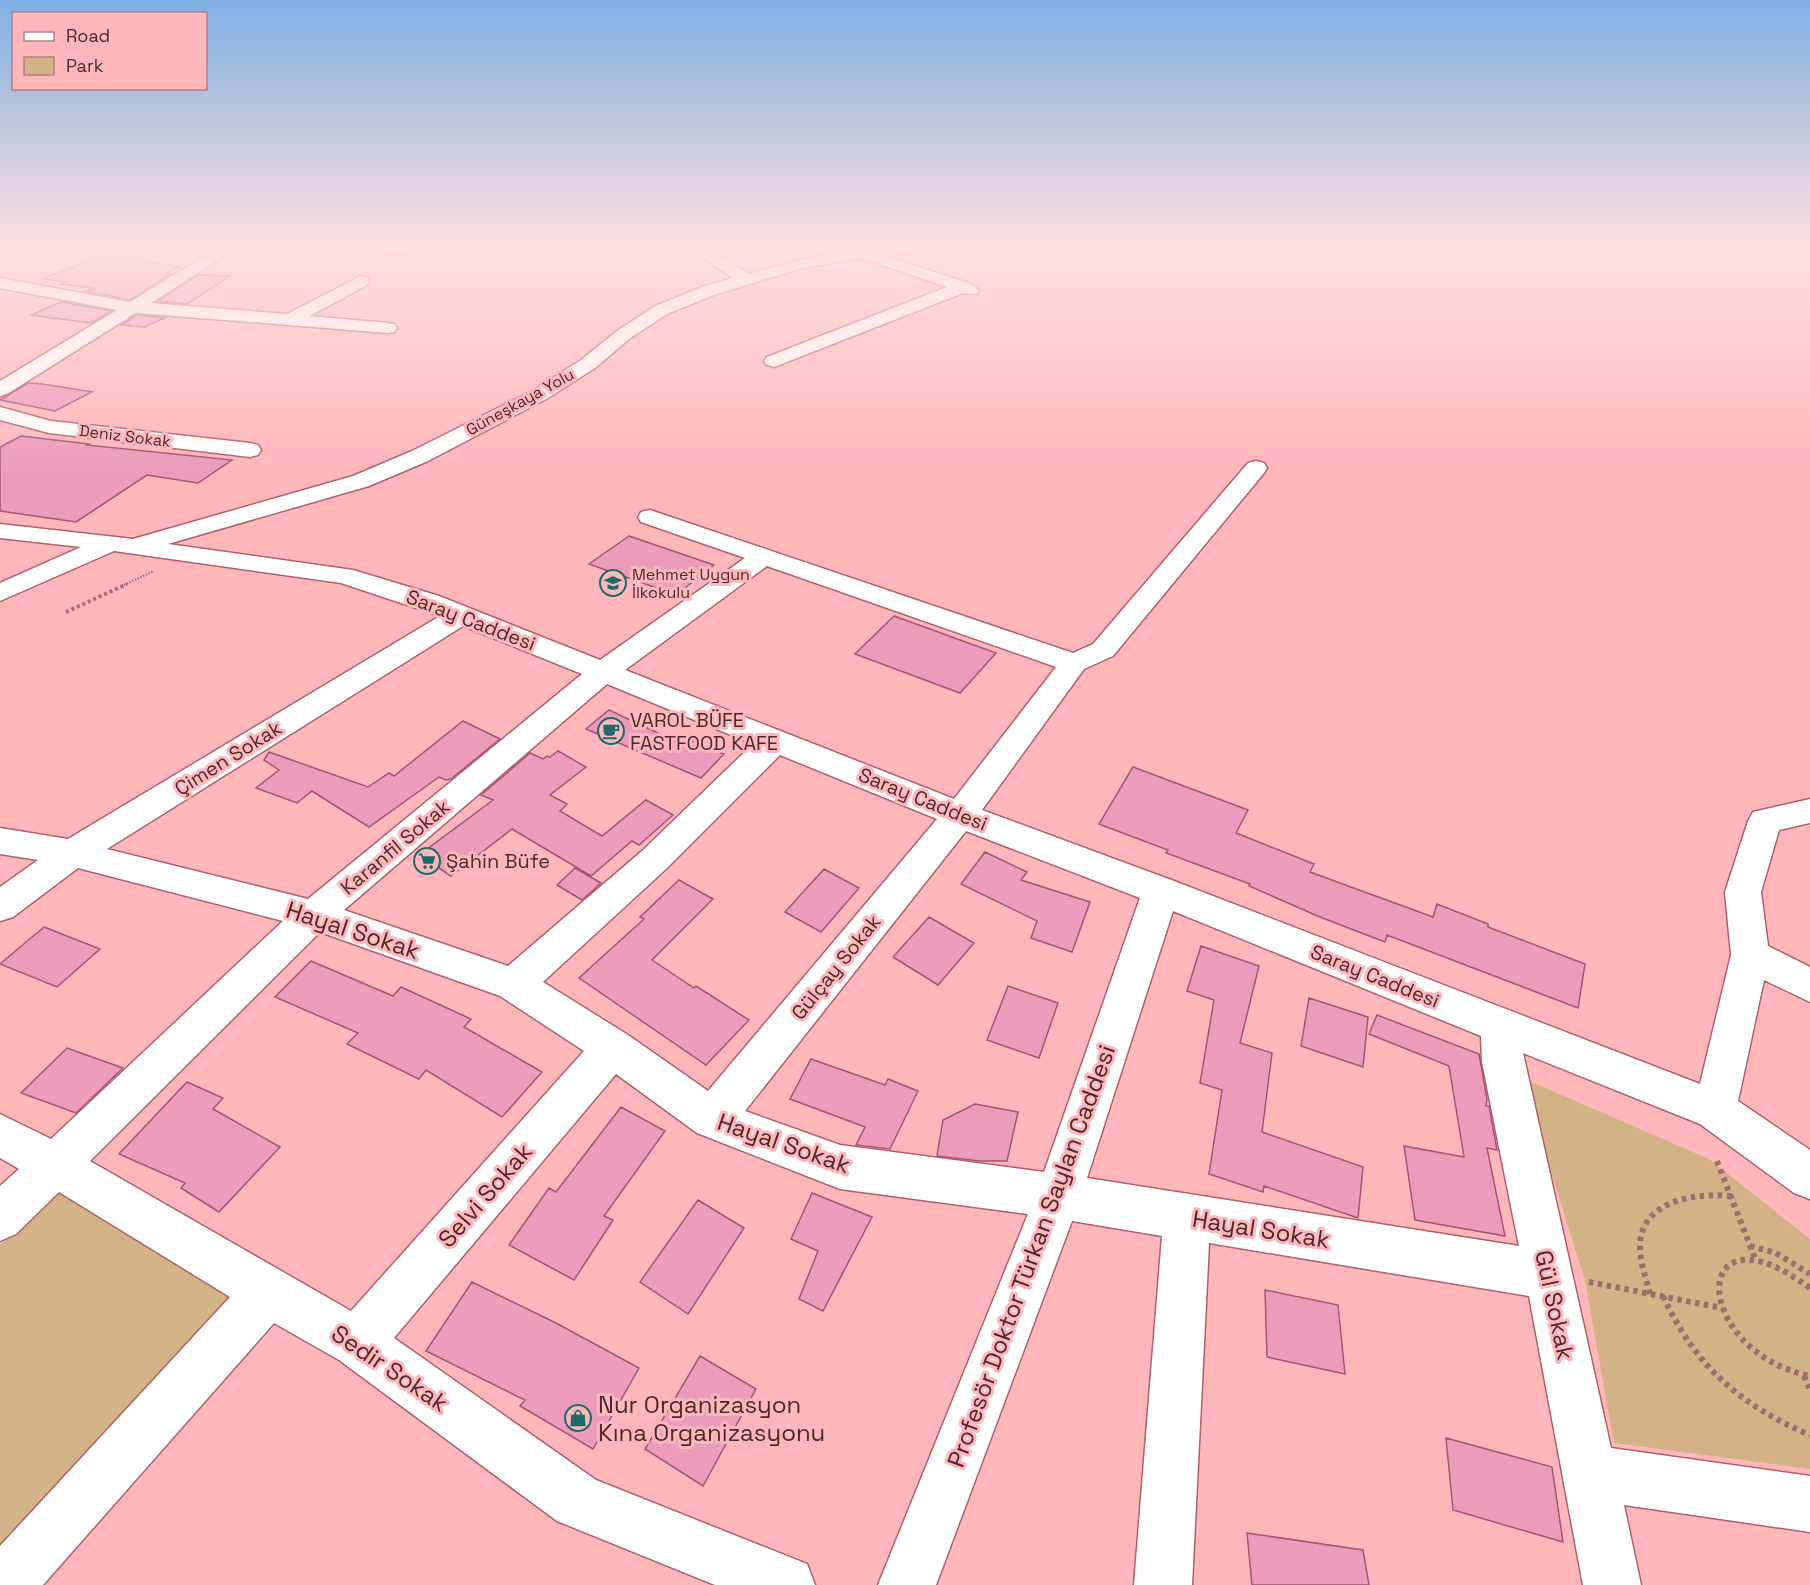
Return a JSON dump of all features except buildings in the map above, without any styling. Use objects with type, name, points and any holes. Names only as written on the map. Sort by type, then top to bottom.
[{"type":"street","points":[[0,390],[111,320]]},
{"type":"street","points":[[290,320],[388,328]]},
{"type":"street","name":"Güneşkaya Yolu","points":[[0,593],[134,553],[234,516],[361,482],[541,394],[588,364],[623,335],[646,320]]},
{"type":"street","points":[[774,361],[879,320]]},
{"type":"street","name":"Deniz Sokak","points":[[0,413],[49,427],[250,450]]},
{"type":"street","points":[[650,517],[1074,663],[1103,650],[1256,468]]},
{"type":"street","name":"Saray Caddesi","points":[[0,531],[134,553],[344,576],[429,602],[960,815],[1161,891],[1714,1110],[1810,1177]]},
{"type":"street","name":"Karanfil Sokak","points":[[0,1218],[57,1166],[315,915],[603,672],[763,557]]},
{"type":"street","name":"Çimen Sokak","points":[[0,907],[73,853],[460,615]]},
{"type":"street","name":"Gülçay Sokak","points":[[712,1119],[960,815],[1074,663]]},
{"type":"street","points":[[514,984],[654,860],[776,740]]},
{"type":"street","points":[[1714,1110],[1750,955],[1743,892],[1765,821],[1810,811]]},
{"type":"street","name":"Hayal Sokak","points":[[0,841],[73,853],[315,915],[514,984],[613,1048],[712,1119],[840,1167],[1058,1196],[1563,1278]]},
{"type":"street","name":"Profesör Doktor Türkan Saylan Caddesi","points":[[907,1585],[1058,1196],[1161,891]]},
{"type":"street","points":[[1750,955],[1810,987]]},
{"type":"street","name":"Gül Sokak","points":[[1501,1025],[1503,1062],[1563,1278],[1588,1472],[1612,1585]]},
{"type":"street","name":"Selvi Sokak","points":[[357,1341],[613,1048]]},
{"type":"street","name":"Sedir Sokak","points":[[0,1135],[57,1166],[268,1292],[357,1341],[578,1501],[786,1585]]},
{"type":"street","points":[[1163,1585],[1187,1217]]},
{"type":"street","points":[[4,1585],[268,1292]]},
{"type":"street","points":[[1588,1472],[1810,1504]]},
{"type":"path","points":[[66,612],[139,580],[134,553]]},
{"type":"path","points":[[1717,1161],[1756,1261]]},
{"type":"path","points":[[1650,1294],[1640,1244],[1642,1232],[1655,1214],[1674,1200],[1689,1196],[1708,1193],[1731,1196]]},
{"type":"path","points":[[1750,1246],[1776,1253],[1810,1274]]},
{"type":"path","points":[[1810,1287],[1787,1272],[1756,1261],[1734,1262],[1722,1272],[1718,1288],[1722,1308],[1734,1330],[1754,1351],[1779,1367],[1807,1376],[1810,1390]]},
{"type":"path","points":[[1563,1278],[1722,1308]]},
{"type":"path","points":[[1663,1296],[1673,1322],[1720,1381],[1751,1407],[1788,1427],[1810,1435]]},
{"type":"green space","points":[[1522,1078],[1709,1159],[1810,1239],[1810,1469],[1614,1443],[1585,1281]]},
{"type":"green space","points":[[62,1188],[236,1292],[0,1573],[0,1245]]},
{"type":"place","name":"Mehmet Uygun İlkokulu","points":[[613,583]]},
{"type":"place","name":"VAROL BÜFE FASTFOOD KAFE","points":[[611,731]]},
{"type":"place","name":"Şahin Büfe","points":[[427,861]]},
{"type":"place","name":"Nur Organizasyon Kına Organizasyonu","points":[[578,1418]]}]
